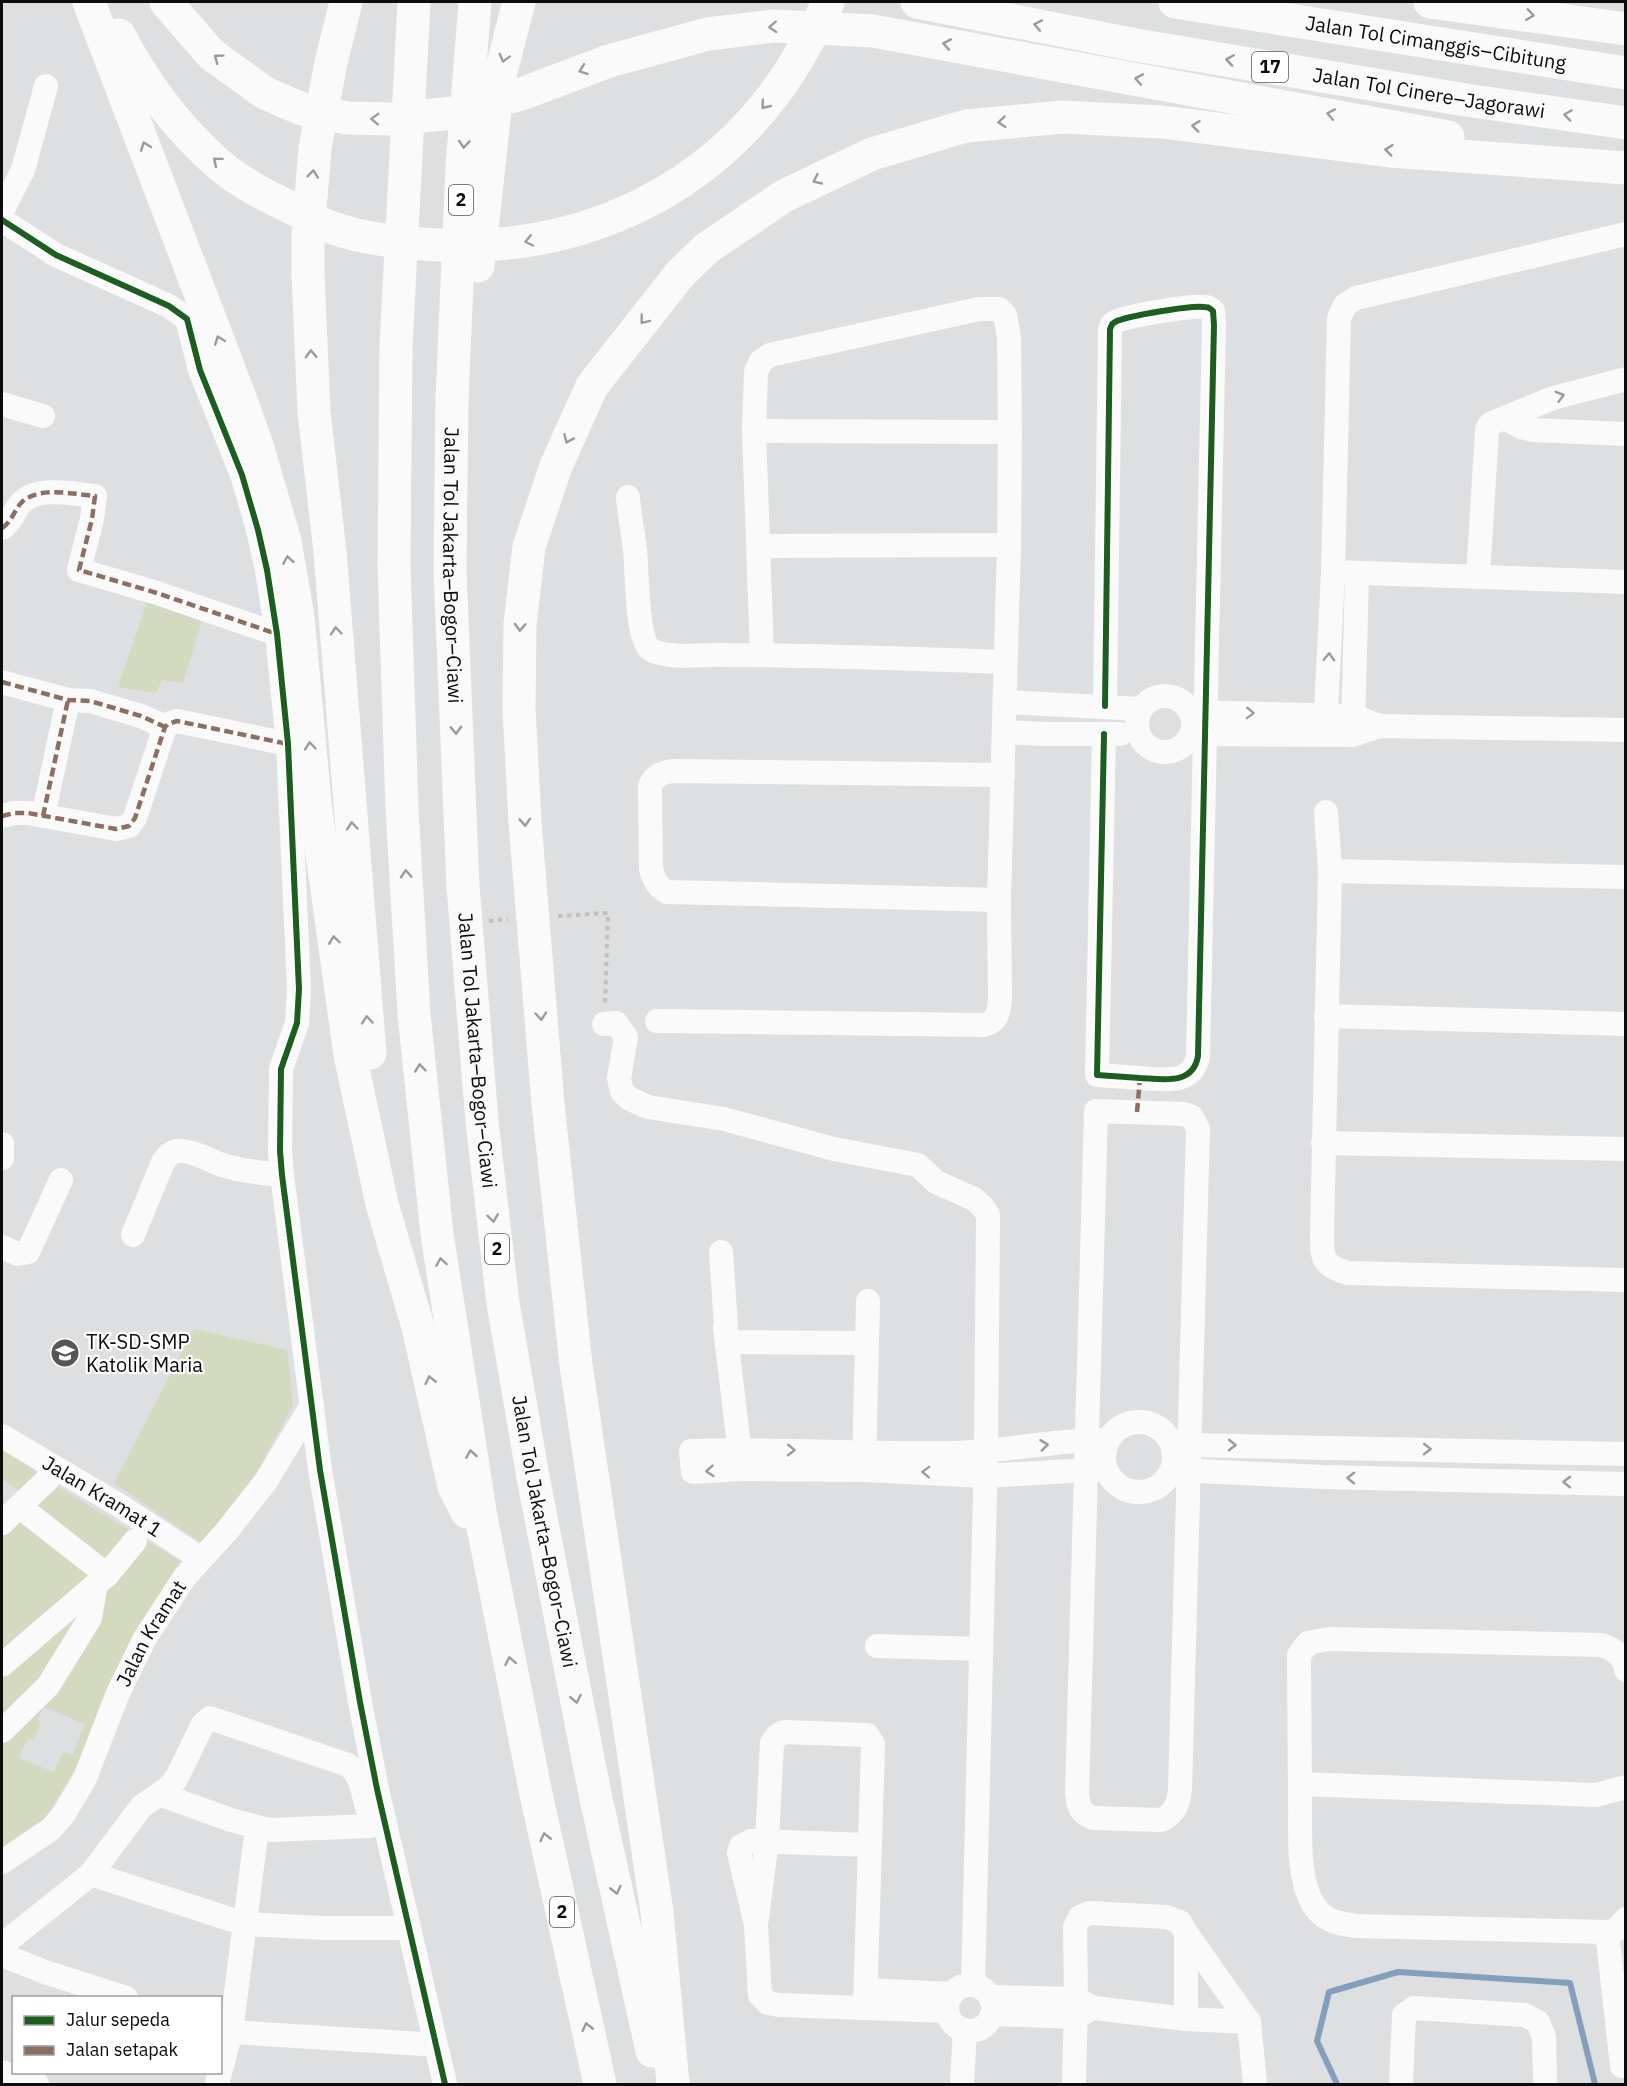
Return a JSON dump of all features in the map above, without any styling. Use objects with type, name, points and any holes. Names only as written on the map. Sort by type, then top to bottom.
[{"type":"highway","points":[[89,2],[256,442],[287,552],[298,617],[315,803],[350,1055],[382,1204],[418,1327],[454,1487],[488,1554]]},
{"type":"highway","points":[[102,2],[128,52],[168,112],[216,162],[264,195],[333,228],[398,242],[456,247],[520,243],[586,228],[643,204],[696,173],[744,132],[789,76],[828,2]]},
{"type":"highway","points":[[166,2],[212,54],[265,93],[302,109],[347,118],[393,119],[453,113],[524,93],[609,61],[708,34],[774,26],[873,31],[1610,167]]},
{"type":"highway","points":[[346,2],[331,62],[315,148],[308,234],[308,274],[314,412],[330,552],[382,1204]]},
{"type":"highway","name":"2","points":[[414,2],[396,346],[394,564],[402,808],[414,1014],[437,1234],[488,1554],[536,1794],[600,2085]]},
{"type":"highway","name":"Jalan Tol Jakarta–Bogor–Ciawi","points":[[475,2],[462,167],[452,399],[450,571],[463,886],[482,1122],[503,1303],[533,1478],[595,1794],[660,2085]]},
{"type":"highway","points":[[452,399],[472,327],[498,83],[519,2]]},
{"type":"highway","name":"Jalan Tol Cinere–Jagorawi","points":[[917,2],[1136,45],[1466,100],[1626,123]]},
{"type":"highway","name":"Jalan Tol Cimanggis–Cibitung","points":[[1175,2],[1626,73]]},
{"type":"highway","points":[[1430,2],[1626,29]]},
{"type":"highway","points":[[1584,2],[1626,15]]},
{"type":"highway","points":[[673,2085],[657,1912],[576,1365],[547,1093],[525,822],[519,709],[520,624],[529,547],[556,466],[592,386],[680,274],[707,248],[784,196],[872,154],[966,126],[1064,117],[1162,122],[1390,151],[1610,167]]},
{"type":"street","points":[[2,211],[23,170],[46,86]]},
{"type":"street","points":[[2,220],[56,255],[170,306],[187,319],[200,370],[242,475],[258,530],[277,634],[288,744],[299,1009],[297,1023],[281,1069],[282,1175],[325,1499],[360,1702],[387,1836],[445,2085]]},
{"type":"street","points":[[1325,726],[1333,572],[1339,318],[1345,305],[1356,298],[1626,234]]},
{"type":"street","points":[[1104,734],[1097,1075],[1173,1080],[1191,1072],[1198,1056],[1199,723],[1214,325],[1212,310],[1202,306],[1115,321],[1110,329],[1105,706]]},
{"type":"street","points":[[657,1021],[990,1024],[997,1017],[1000,1009],[999,900],[1010,432],[1008,324],[1005,315],[999,309],[990,308],[770,355],[761,361],[756,372],[754,431],[762,656]]},
{"type":"street","points":[[1478,577],[1487,430],[1490,424],[1553,398],[1626,379]]},
{"type":"street","points":[[2,404],[43,416]]},
{"type":"street","points":[[1506,418],[1521,427],[1533,430],[1626,434]]},
{"type":"street","points":[[754,431],[1010,432]]},
{"type":"street","points":[[2,528],[21,503],[32,496],[52,493],[95,496],[92,519],[79,570],[157,593],[277,634]]},
{"type":"street","points":[[628,497],[628,516],[634,543],[640,620],[646,644],[651,651],[677,656],[1005,662]]},
{"type":"street","points":[[758,546],[1009,545]]},
{"type":"street","points":[[1333,572],[1626,582]]},
{"type":"street","points":[[1353,725],[1357,573]]},
{"type":"street","points":[[2,682],[68,700],[90,701],[141,716],[165,728]]},
{"type":"street","points":[[1167,695],[1182,700],[1199,723],[1185,746],[1172,752],[1158,752],[1146,745],[1138,734],[1136,721],[1140,709],[1152,698],[1167,695]]},
{"type":"street","points":[[43,816],[68,700]]},
{"type":"street","points":[[1005,702],[1140,709]]},
{"type":"street","points":[[2,816],[20,812],[116,829],[129,826],[135,818],[165,728],[168,724],[177,721],[288,744]]},
{"type":"street","points":[[1199,723],[1626,730]]},
{"type":"street","points":[[1004,732],[1138,734]]},
{"type":"street","points":[[999,900],[667,892],[653,879],[651,869],[650,786],[653,778],[661,773],[672,771],[1003,775]]},
{"type":"street","points":[[1326,812],[1330,871],[1323,1143],[1322,1250],[1325,1262],[1332,1268],[1347,1273],[1626,1280]]},
{"type":"street","points":[[1330,871],[1626,877]]},
{"type":"street","points":[[1326,1016],[1626,1024]]},
{"type":"street","points":[[604,1024],[616,1023],[626,1037],[619,1078],[622,1092],[630,1099],[648,1107],[724,1119],[852,1154],[918,1165],[936,1182],[974,1199],[988,1215],[986,1452],[971,2000],[953,2023],[964,2030],[973,2031],[982,2028],[988,2022],[971,2000]]},
{"type":"street","points":[[1096,1111],[1184,1114],[1192,1117],[1198,1129],[1182,1445],[1180,1790],[1178,1803],[1174,1811],[1161,1821],[1093,1818],[1083,1814],[1078,1805],[1077,1793],[1096,1468],[1104,1454],[1097,1440],[1089,1404],[1096,1111]]},
{"type":"street","points":[[1323,1143],[1626,1149]]},
{"type":"street","points":[[2,1144],[2,1158]]},
{"type":"street","points":[[133,1235],[163,1162],[174,1151],[194,1154],[235,1169],[282,1175]]},
{"type":"street","points":[[2,1247],[18,1254],[28,1252],[60,1180]]},
{"type":"street","points":[[717,1252],[740,1459],[864,1461],[986,1452],[1097,1440],[1130,1422],[1144,1421],[1158,1426],[1182,1445],[1626,1454]]},
{"type":"street","points":[[864,1461],[868,1301]]},
{"type":"street","points":[[727,1342],[867,1343]]},
{"type":"street","name":"Jalan Kramat","points":[[5,1852],[51,1829],[64,1814],[85,1778],[118,1693],[145,1638],[176,1589],[266,1481],[312,1406]]},
{"type":"street","name":"Jalan Kramat 1","points":[[11,1438],[201,1559]]},
{"type":"street","points":[[864,1461],[985,1476],[1096,1468],[1118,1486],[1139,1493],[1160,1487],[1182,1471],[1324,1477],[1626,1484]]},
{"type":"street","points":[[2,1523],[47,1480]]},
{"type":"street","points":[[20,1507],[102,1579]]},
{"type":"street","points":[[2,1665],[102,1579],[135,1541]]},
{"type":"street","points":[[2,1731],[48,1686],[90,1618],[102,1579]]},
{"type":"street","points":[[1622,2066],[1616,1926],[1357,1926],[1332,1922],[1313,1904],[1303,1874],[1299,1655],[1308,1643],[1329,1639],[1601,1645],[1617,1652],[1626,1670]]},
{"type":"street","points":[[876,1646],[981,1649]]},
{"type":"street","points":[[2,1945],[91,1874],[133,1816],[176,1779],[203,1724],[210,1718],[348,1765],[358,1777],[433,2085]]},
{"type":"street","points":[[767,1840],[772,1743],[777,1736],[784,1732],[861,1733],[871,1738],[873,1744],[865,1999]]},
{"type":"street","points":[[1626,1767],[1626,1799]]},
{"type":"street","points":[[1300,1784],[1596,1795],[1626,1805]]},
{"type":"street","points":[[1596,1795],[1625,1787]]},
{"type":"street","points":[[159,1794],[231,1821],[258,1828],[291,1831],[371,1826]]},
{"type":"street","points":[[222,2058],[245,1924],[258,1828]]},
{"type":"street","points":[[870,1845],[767,1840],[745,1842],[739,1849],[756,1925],[760,1995],[768,2003],[779,2006],[865,1999],[971,2000],[1082,2008],[1186,2019],[1248,2022]]},
{"type":"street","points":[[91,1874],[245,1924],[324,1928],[396,1928]]},
{"type":"street","points":[[1074,2085],[1082,2008],[1075,1927],[1080,1917],[1090,1913],[1166,1917],[1180,1922],[1248,2022],[1255,2085]]},
{"type":"street","points":[[1186,1934],[1186,2019]]},
{"type":"street","points":[[2,1955],[45,1972],[120,1996]]},
{"type":"street","points":[[1401,2085],[1404,2015],[1414,2008],[1525,2015],[1538,2022],[1544,2037],[1545,2085]]},
{"type":"street","points":[[226,2030],[423,2044]]},
{"type":"street","points":[[962,2085],[964,2030]]},
{"type":"street","points":[[2,2072],[37,2085]]},
{"type":"path","points":[[604,1024],[608,913]]},
{"type":"green space","points":[[150,594],[204,613],[183,683],[162,680],[156,693],[118,687]]},
{"type":"green space","points":[[194,1329],[287,1350],[293,1405],[254,1478],[203,1544],[114,1483]]},
{"type":"green space","points":[[2,1446],[47,1480],[180,1561],[129,1655],[81,1759],[40,1827],[2,1849],[2,1511],[22,1492],[2,1479]],"holes":[[[43,1707],[85,1724],[72,1755],[63,1752],[54,1772],[19,1758],[28,1738],[34,1740],[41,1722],[38,1720]]]},
{"type":"waterway","points":[[1337,2084],[1317,2041],[1329,1992],[1398,1972],[1570,1983],[1595,2084]]},
{"type":"marked path","points":[[2,528],[22,502],[37,494],[57,492],[95,496],[92,519],[79,570],[157,593],[277,634]]},
{"type":"marked path","points":[[2,682],[68,700],[90,701],[141,716],[165,727]]},
{"type":"marked path","points":[[43,816],[68,700]]},
{"type":"marked path","points":[[2,816],[28,813],[116,829],[129,826],[135,818],[165,727],[177,721],[288,744]]},
{"type":"marked path","points":[[1137,1112],[1140,1078]]},
{"type":"cycle path","points":[[2,220],[56,255],[169,306],[187,319],[200,370],[242,475],[258,530],[277,634],[288,744],[299,989],[297,1023],[281,1069],[282,1175],[320,1470],[360,1702],[377,1789],[445,2084]]},
{"type":"cycle path","points":[[1104,734],[1097,1075],[1175,1079],[1190,1072],[1198,1056],[1214,325],[1213,311],[1208,307],[1173,309],[1132,317],[1114,323],[1110,329],[1105,706]]},
{"type":"place","name":"TK-SD-SMP Katolik Maria","points":[[65,1353]]}]
